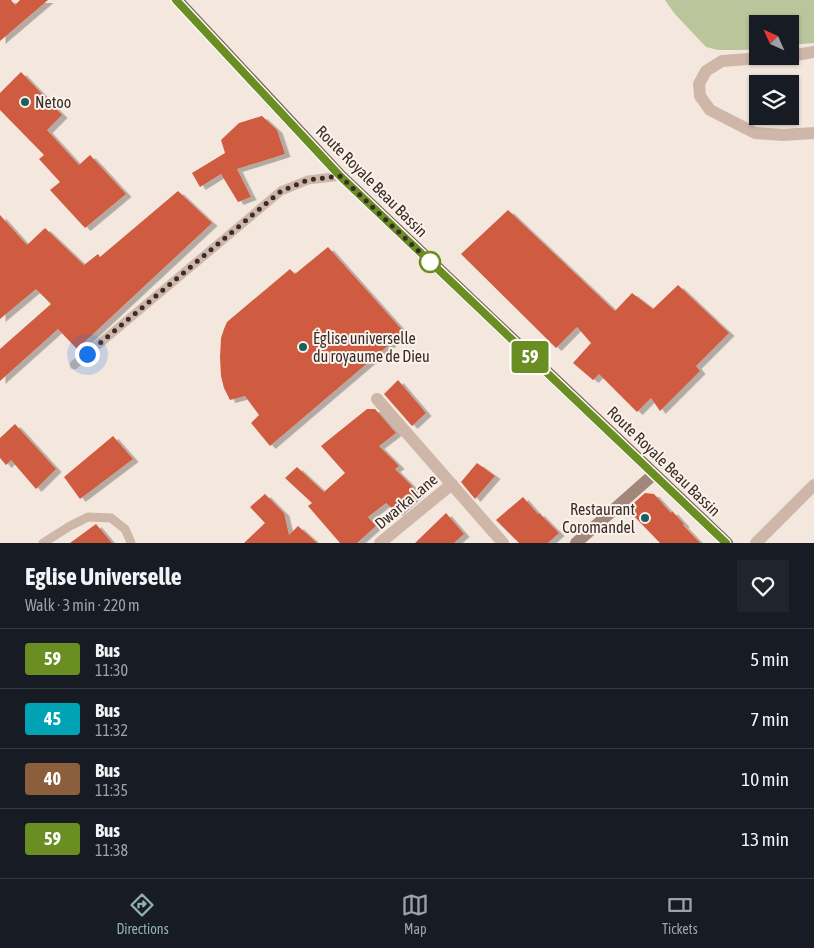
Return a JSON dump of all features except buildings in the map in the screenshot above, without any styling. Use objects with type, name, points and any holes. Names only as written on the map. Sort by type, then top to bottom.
[{"type":"main road","name":"Route Royale Beau Bassin","points":[[176,0],[340,176],[726,543]]},
{"type":"main road","points":[[577,543],[654,474]]},
{"type":"street","points":[[799,54],[814,52]]},
{"type":"street","points":[[749,59],[722,61],[706,71],[699,84],[700,96],[710,110],[755,133],[783,135],[814,133]]},
{"type":"street","points":[[377,399],[503,543]]},
{"type":"street","name":"Dwarka Lane","points":[[380,543],[452,484]]},
{"type":"street","points":[[756,543],[814,485]]},
{"type":"lane","points":[[74,365],[281,191],[308,180],[340,176]]},
{"type":"lane","points":[[43,543],[88,517],[111,518],[124,529],[130,543]]},
{"type":"green space","points":[[665,0],[814,0],[814,43],[799,44],[799,15],[749,15],[749,50],[718,50],[706,47],[674,13]]},
{"type":"bus line","name":"59","points":[[176,0],[340,176],[726,543]]},
{"type":"place","name":"Netoo","points":[[25,102]]},
{"type":"place","name":"Église universelle du royaume de Dieu","points":[[303,347]]},
{"type":"place","name":"Restaurant Coromandel","points":[[645,518]]},
{"type":"route","points":[[87,354],[281,191],[308,180],[340,176],[430,262]]}]
